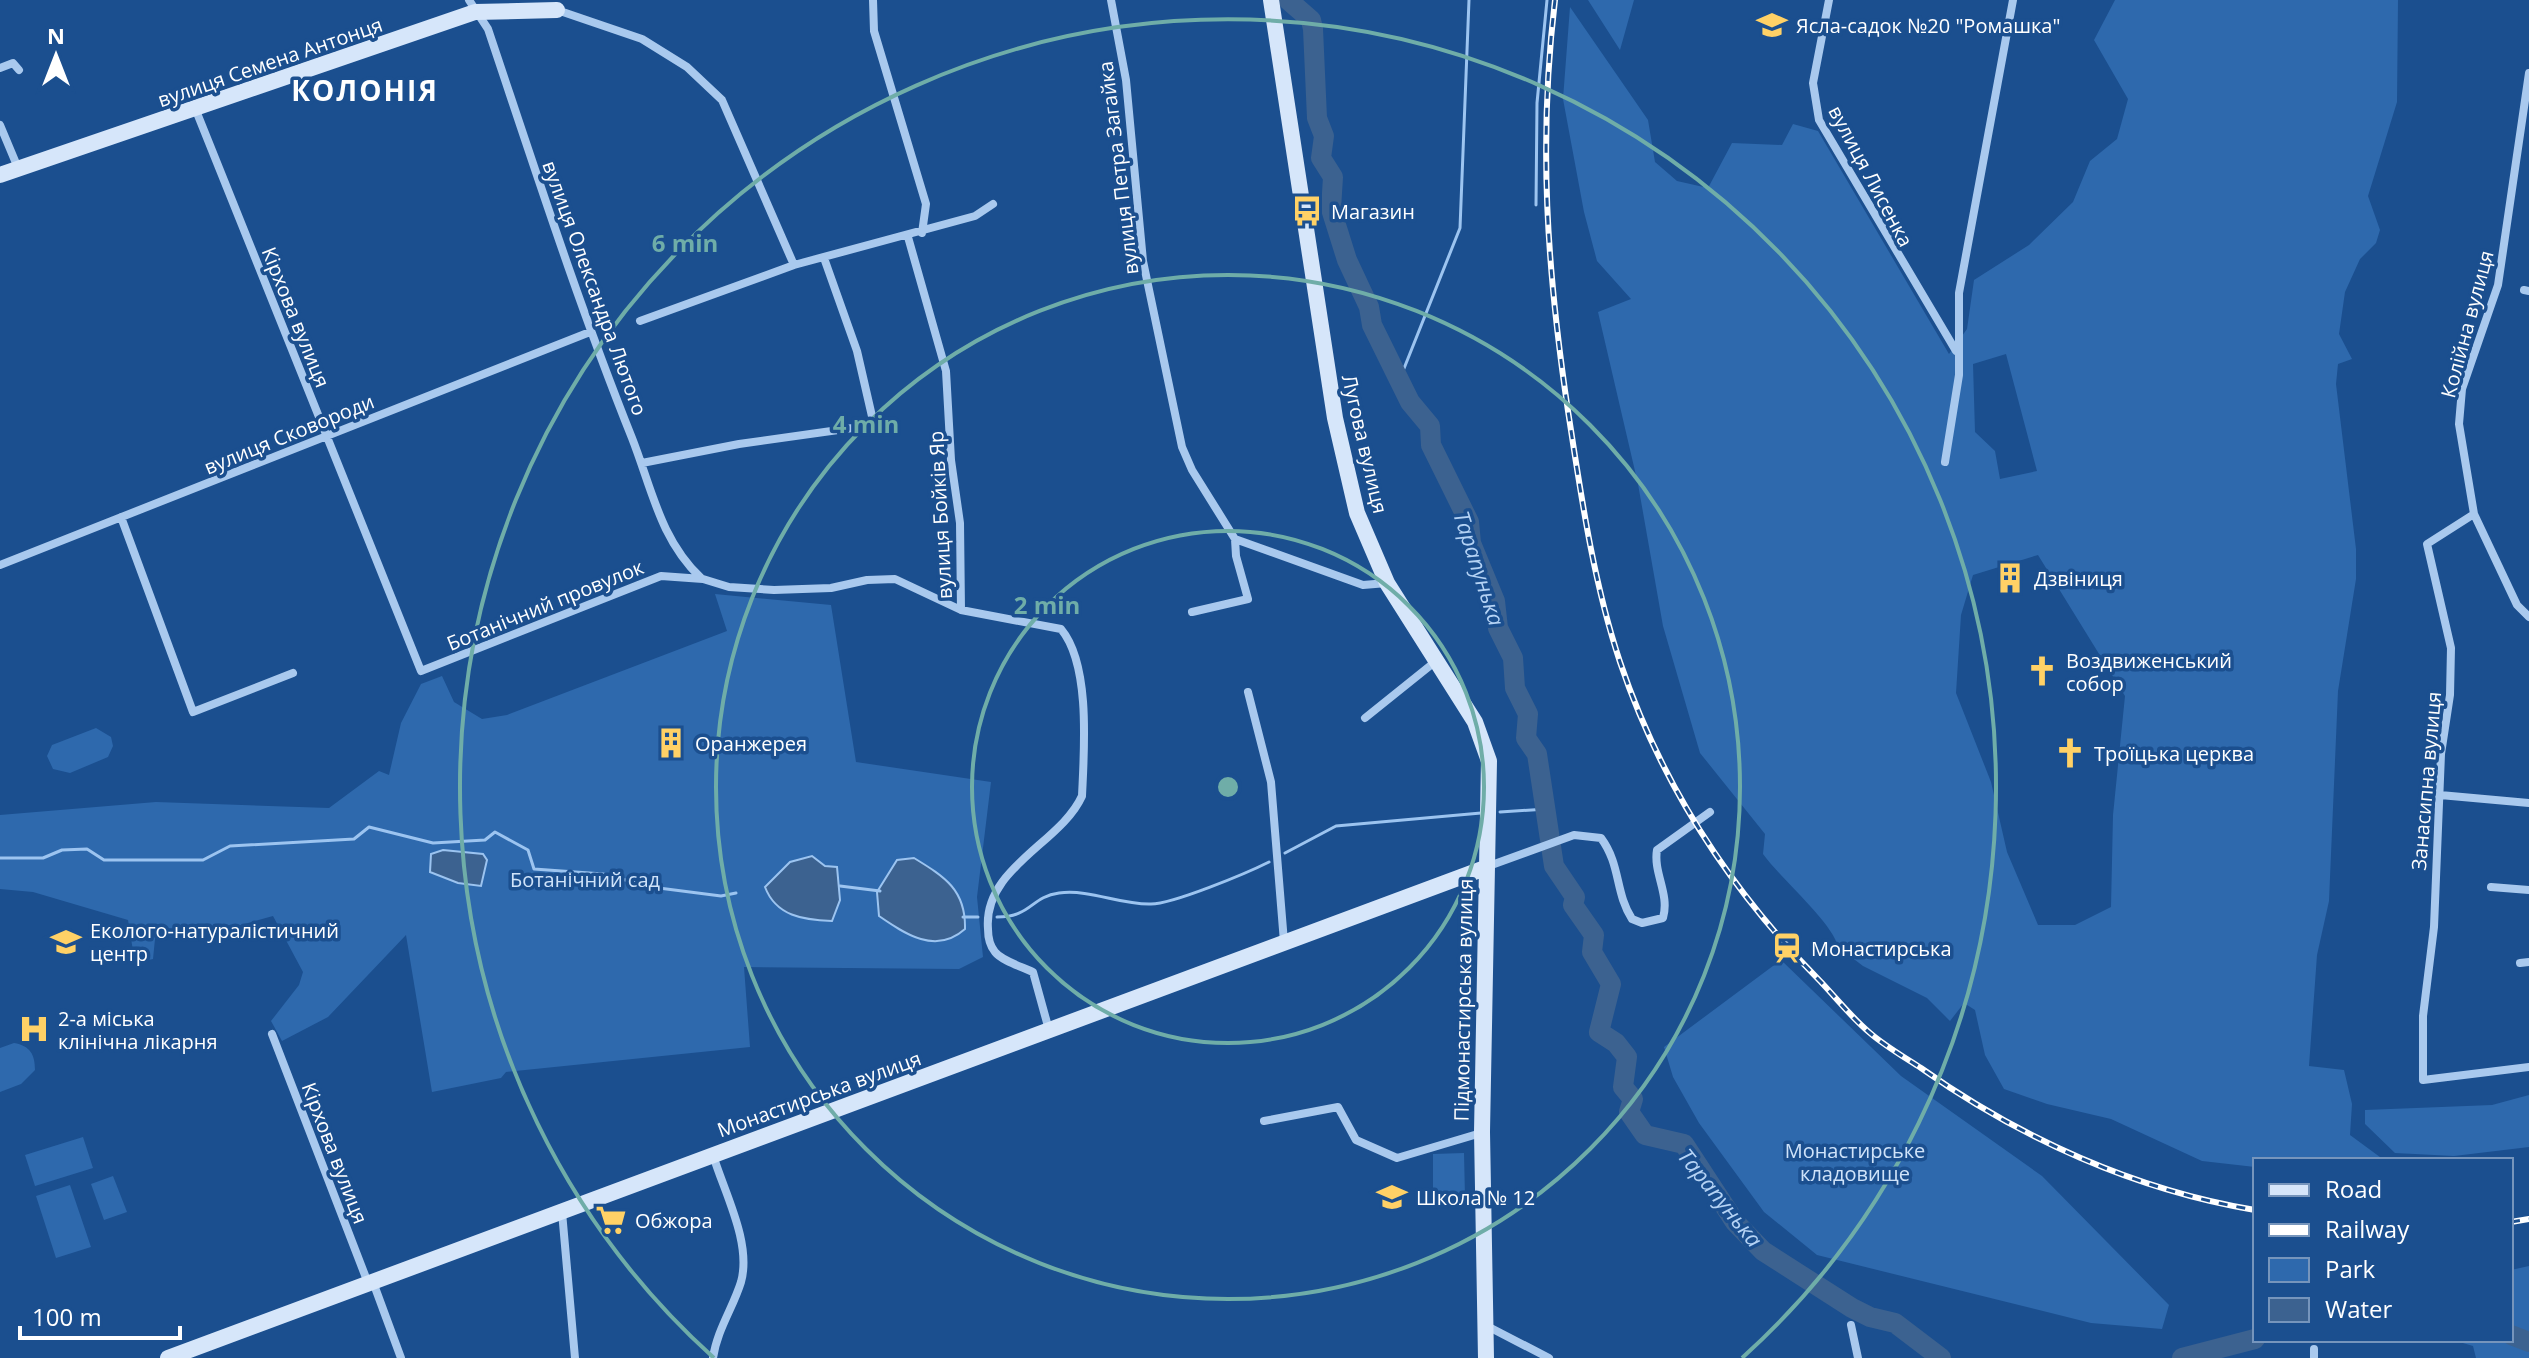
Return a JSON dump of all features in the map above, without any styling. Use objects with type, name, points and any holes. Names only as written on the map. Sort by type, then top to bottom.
[{"type":"street","points":[[873,0],[874,31],[926,204],[922,233]]},
{"type":"street","name":"вулиця Петра Загайка","points":[[1111,0],[1126,80],[1143,261],[1182,447],[1192,470],[1235,539]]},
{"type":"street","name":"Лугова вулиця","points":[[1271,0],[1335,418],[1357,513],[1387,583],[1475,722],[1489,761],[1491,803],[1485,868]]},
{"type":"street","name":"вулиця Лисенка","points":[[1829,0],[1813,83],[1819,120],[1956,352]]},
{"type":"street","points":[[1945,462],[1959,375],[1956,352],[1959,293],[2013,0]]},
{"type":"street","name":"вулиця Семена Антонця","points":[[0,175],[195,108],[472,6],[557,10]]},
{"type":"street","name":"вулиця Олександра Лютого","points":[[472,6],[488,29],[590,332],[669,539],[684,561],[703,579]]},
{"type":"street","points":[[557,10],[642,39],[687,67],[722,100],[794,265]]},
{"type":"street","points":[[0,68],[13,63],[19,70]]},
{"type":"street","name":"Колійна вулиця","points":[[2529,73],[2526,111],[2498,285],[2462,389],[2459,424],[2474,514],[2503,568],[2517,605],[2529,617]]},
{"type":"street","name":"Кірхова вулиця","points":[[195,108],[421,671]]},
{"type":"street","points":[[0,125],[19,169]]},
{"type":"street","points":[[640,321],[794,265],[908,237],[975,216],[993,204]]},
{"type":"street","name":"вулиця Бойків Яр","points":[[908,237],[946,371],[951,460],[960,523],[961,610],[1061,629],[1070,640],[1081,683],[1082,796],[1075,811],[1006,879],[992,900],[987,919],[989,939],[995,954],[1033,972],[1049,1030]]},
{"type":"street","points":[[642,463],[739,444],[874,425],[857,351],[824,258]]},
{"type":"street","name":"вулиця Сковороди","points":[[0,565],[590,332]]},
{"type":"street","name":"Занасипна вулиця","points":[[2474,514],[2427,544],[2451,648],[2434,927],[2423,1016],[2423,1080],[2529,1067]]},
{"type":"street","points":[[121,517],[193,712],[293,673]]},
{"type":"street","points":[[1192,612],[1248,599],[1236,556],[1235,539],[1363,585],[1387,583]]},
{"type":"street","name":"Ботанічний провулок","points":[[421,671],[661,576],[703,579],[729,587],[774,590],[831,588],[895,579],[961,610]]},
{"type":"street","points":[[1365,718],[1436,661]]},
{"type":"street","points":[[1248,692],[1271,782],[1284,943]]},
{"type":"street","points":[[2440,795],[2529,803]]},
{"type":"street","points":[[1485,868],[1567,837],[1601,838],[1614,856],[1626,910],[1632,919],[1652,922],[1663,918],[1665,912],[1665,897],[1655,860],[1657,850],[1710,812]]},
{"type":"street","name":"Монастирська вулиця","points":[[168,1358],[1485,868]]},
{"type":"street","name":"Підмонастирська вулиця","points":[[1485,868],[1482,1132],[1486,1358]]},
{"type":"street","points":[[2491,887],[2529,890]]},
{"type":"street","name":"Кірхова вулиця","points":[[272,1034],[401,1358]]},
{"type":"street","name":"Підмонастирська вулиця","points":[[1264,1121],[1338,1107],[1356,1140],[1397,1158],[1482,1132]]},
{"type":"street","points":[[713,1155],[744,1255],[742,1280],[716,1340],[713,1358]]},
{"type":"street","points":[[562,1211],[575,1358]]},
{"type":"street","points":[[1851,1325],[1858,1358]]},
{"type":"street","points":[[1487,1326],[1549,1358]]},
{"type":"green space","points":[[1588,0],[1634,0],[1620,50]]},
{"type":"green space","points":[[2115,0],[2398,0],[2397,102],[2368,196],[2380,230],[2376,243],[2360,259],[2345,292],[2339,334],[2352,359],[2338,364],[2336,384],[2356,549],[2356,579],[2338,691],[2329,901],[2317,955],[2309,1066],[2344,1070],[2352,1104],[2350,1135],[2381,1158],[2253,1158],[2253,1167],[2202,1161],[2111,1119],[2047,1104],[2004,1089],[1985,1055],[1975,1010],[1964,1003],[1950,1021],[1927,998],[1863,966],[1838,947],[1827,926],[1763,854],[1765,834],[1700,753],[1663,626],[1638,484],[1598,312],[1631,299],[1597,261],[1584,212],[1563,99],[1570,7],[1648,120],[1655,162],[1677,181],[1708,188],[1732,143],[1782,145],[1793,124],[1818,131],[1949,354],[1967,329],[1974,280],[2029,245],[2073,202],[2090,161],[2117,139],[2128,99],[2094,40]],"holes":[[[2006,354],[2037,471],[2000,479],[1995,451],[1975,432],[1973,364]],[[2038,555],[2125,696],[2113,815],[2111,907],[2075,925],[2038,925],[2007,852],[1991,782],[1956,693],[1961,615],[1973,575]]]},
{"type":"green space","name":"Ботанічний сад","points":[[715,594],[831,605],[856,762],[991,782],[977,897],[983,957],[959,969],[744,967],[750,1047],[506,1072],[501,1078],[432,1092],[406,935],[328,1017],[282,1041],[271,1021],[299,985],[303,972],[273,916],[234,927],[155,939],[153,959],[135,963],[128,920],[33,892],[0,889],[0,815],[156,802],[329,808],[379,771],[389,775],[401,723],[421,684],[442,676],[454,702],[482,719],[507,715],[727,631]]},
{"type":"green space","points":[[96,728],[111,737],[113,746],[108,757],[70,773],[53,769],[47,756],[52,745]]},
{"type":"green space","name":"Монастирське кладовище","points":[[1781,960],[1901,1076],[2042,1176],[2169,1305],[2162,1329],[2091,1323],[1817,1255],[1764,1212],[1699,1123],[1673,1077],[1664,1047]]},
{"type":"green space","points":[[14,1043],[30,1052],[35,1070],[21,1084],[0,1092],[0,1048]]},
{"type":"green space","points":[[2529,1095],[2529,1147],[2454,1156],[2395,1153],[2365,1124],[2365,1110],[2492,1105]]},
{"type":"green space","points":[[83,1137],[93,1168],[35,1186],[25,1155]]},
{"type":"green space","points":[[1464,1153],[1465,1197],[1433,1197],[1433,1154]]},
{"type":"green space","points":[[113,1176],[127,1212],[104,1220],[91,1184]]},
{"type":"green space","points":[[70,1185],[91,1247],[56,1258],[36,1196]]},
{"type":"green space","points":[[2529,1266],[2529,1358],[2476,1358],[2473,1346],[2459,1342],[2513,1342],[2513,1270]]},
{"type":"water","points":[[443,850],[483,854],[487,860],[481,886],[458,883],[430,872],[431,854]]},
{"type":"water","points":[[812,856],[825,866],[837,867],[840,900],[832,921],[811,919],[783,910],[765,887],[790,862]]},
{"type":"water","points":[[914,858],[944,879],[957,894],[962,904],[965,929],[954,937],[932,941],[921,939],[879,916],[877,892],[897,860]]},
{"type":"waterway","name":"Тарапунька","points":[[1288,0],[1311,20],[1317,118],[1324,136],[1321,158],[1333,177],[1331,209],[1347,260],[1369,307],[1372,325],[1410,402],[1430,426],[1431,445],[1469,522],[1471,543],[1495,601],[1498,628],[1513,658],[1515,688],[1528,714],[1526,738],[1537,754],[1554,866],[1575,897],[1573,905],[1594,935],[1592,952],[1611,984],[1599,1032],[1616,1043],[1627,1057],[1623,1087],[1633,1099],[1629,1112],[1645,1135],[1684,1144],[1735,1222],[1763,1251],[1852,1308],[1870,1317],[1895,1323],[1941,1358]]},
{"type":"waterway","name":"Тарапунька","points":[[1399,381],[1460,228],[1469,0]]},
{"type":"waterway","points":[[1536,205],[1537,103],[1547,0]]},
{"type":"waterway","name":"Тарапунька","points":[[1500,812],[1547,809]]},
{"type":"waterway","name":"Тарапунька","points":[[1285,853],[1336,826],[1481,813]]},
{"type":"waterway","name":"Тарапунька","points":[[0,858],[43,858],[62,850],[87,849],[104,860],[203,860],[230,846],[354,839],[369,827],[433,843],[485,840],[495,832],[528,850],[534,869],[603,874],[651,887],[721,896],[736,893]]},
{"type":"waterway","name":"Тарапунька","points":[[997,917],[1017,914],[1042,898],[1059,893],[1083,893],[1139,904],[1161,903],[1210,887],[1269,862]]},
{"type":"waterway","name":"Тарапунька","points":[[840,886],[880,891]]},
{"type":"waterway","name":"Тарапунька","points":[[963,917],[978,917]]},
{"type":"waterway","name":"Тарапунька","points":[[2513,1336],[2529,1342]]},
{"type":"waterway","name":"Тарапунька","points":[[2182,1358],[2253,1340]]},
{"type":"railway","points":[[1555,0],[1547,104],[1547,206],[1555,307],[1573,443],[1602,600],[1620,662],[1656,751],[1678,793],[1702,834],[1757,911],[1851,1015],[1882,1042],[1998,1117],[2080,1158],[2166,1189],[2253,1210]]},
{"type":"railway","points":[[2513,1222],[2529,1219]]},
{"type":"place","name":"Ясла-садок №20 \"Ромашка\"","points":[[1772,25]]},
{"type":"place","name":"Магазин","points":[[1307,211]]},
{"type":"place","name":"Дзвіниця","points":[[2010,578]]},
{"type":"place","name":"Воздвиженський собор","points":[[2042,671]]},
{"type":"place","name":"Оранжерея","points":[[671,743]]},
{"type":"place","name":"Троїцька церква","points":[[2070,753]]},
{"type":"place","name":"Еколого-натуралістичний центр","points":[[66,942]]},
{"type":"place","name":"Монастирська","points":[[1787,948]]},
{"type":"place","name":"2-а міська клінічна лікарня","points":[[34,1029]]},
{"type":"place","name":"Школа № 12","points":[[1392,1197]]},
{"type":"place","name":"Обжора","points":[[611,1220]]},
{"type":"district","name":"КОЛОНІЯ","points":[[365,90]]}]
